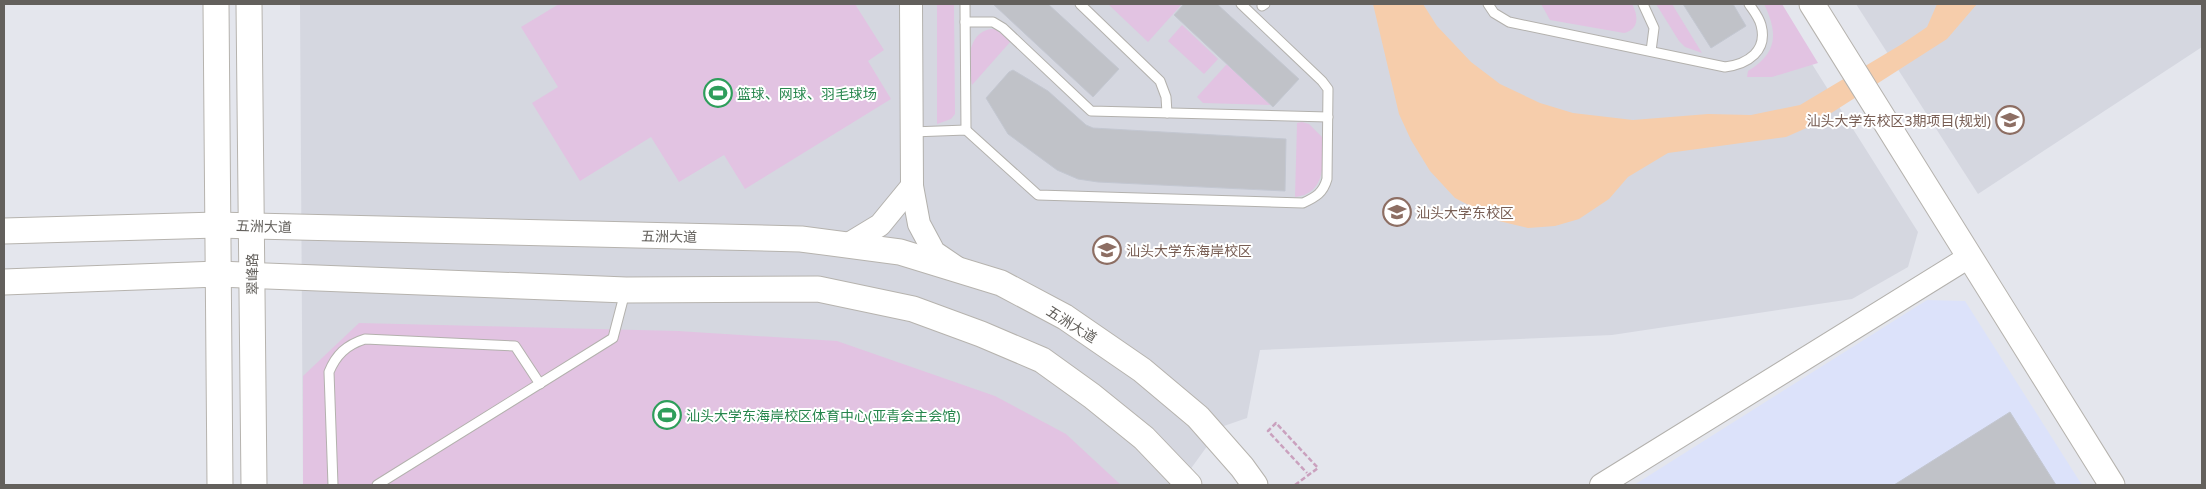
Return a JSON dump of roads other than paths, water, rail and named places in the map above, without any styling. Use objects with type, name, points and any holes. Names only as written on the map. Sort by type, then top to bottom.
[{"type":"main road","points":[[216,4],[220,485]]},
{"type":"main road","name":"翠峰路","points":[[249,4],[254,485]]},
{"type":"main road","points":[[1812,4],[2112,485]]},
{"type":"main road","name":"五洲大道","points":[[4,231],[218,225],[801,239],[900,252],[1001,283],[1065,317],[1142,370],[1198,417],[1242,467],[1254,485]]},
{"type":"main road","points":[[4,282],[218,274],[626,290],[818,289],[913,309],[981,334],[1042,360],[1092,396],[1144,438],[1189,485]]},
{"type":"street","points":[[910,4],[912,186],[919,224],[934,252],[963,271]]},
{"type":"street","points":[[847,245],[880,225],[912,186]]},
{"type":"street","points":[[1601,485],[1969,257]]},
{"type":"lane","points":[[965,4],[966,130]]},
{"type":"lane","points":[[1080,4],[1160,81],[1166,97],[1167,113]]},
{"type":"lane","points":[[912,132],[966,130],[1038,195],[1303,203],[1316,197],[1324,189],[1327,179],[1328,89],[1322,81],[1241,4]]},
{"type":"lane","points":[[1488,4],[1494,13],[1509,22],[1725,67],[1738,65],[1752,59],[1762,40],[1761,23],[1749,4]]},
{"type":"lane","points":[[1643,4],[1654,28],[1651,51]]},
{"type":"lane","points":[[965,22],[993,22],[1003,28],[1091,111],[1328,117]]},
{"type":"lane","points":[[377,485],[613,338],[626,290]]},
{"type":"lane","points":[[332,485],[329,372],[334,359],[354,343],[365,339],[515,346],[540,384]]},
{"type":"place","name":"篮球、网球、羽毛球场","points":[[718,93]]},
{"type":"place","name":"汕头大学东校区3期项目(规划)","points":[[2010,120]]},
{"type":"place","name":"汕头大学东校区","points":[[1397,212]]},
{"type":"place","name":"汕头大学东海岸校区","points":[[1107,250]]},
{"type":"place","name":"汕头大学东海岸校区体育中心(亚青会主会馆)","points":[[667,415]]}]
